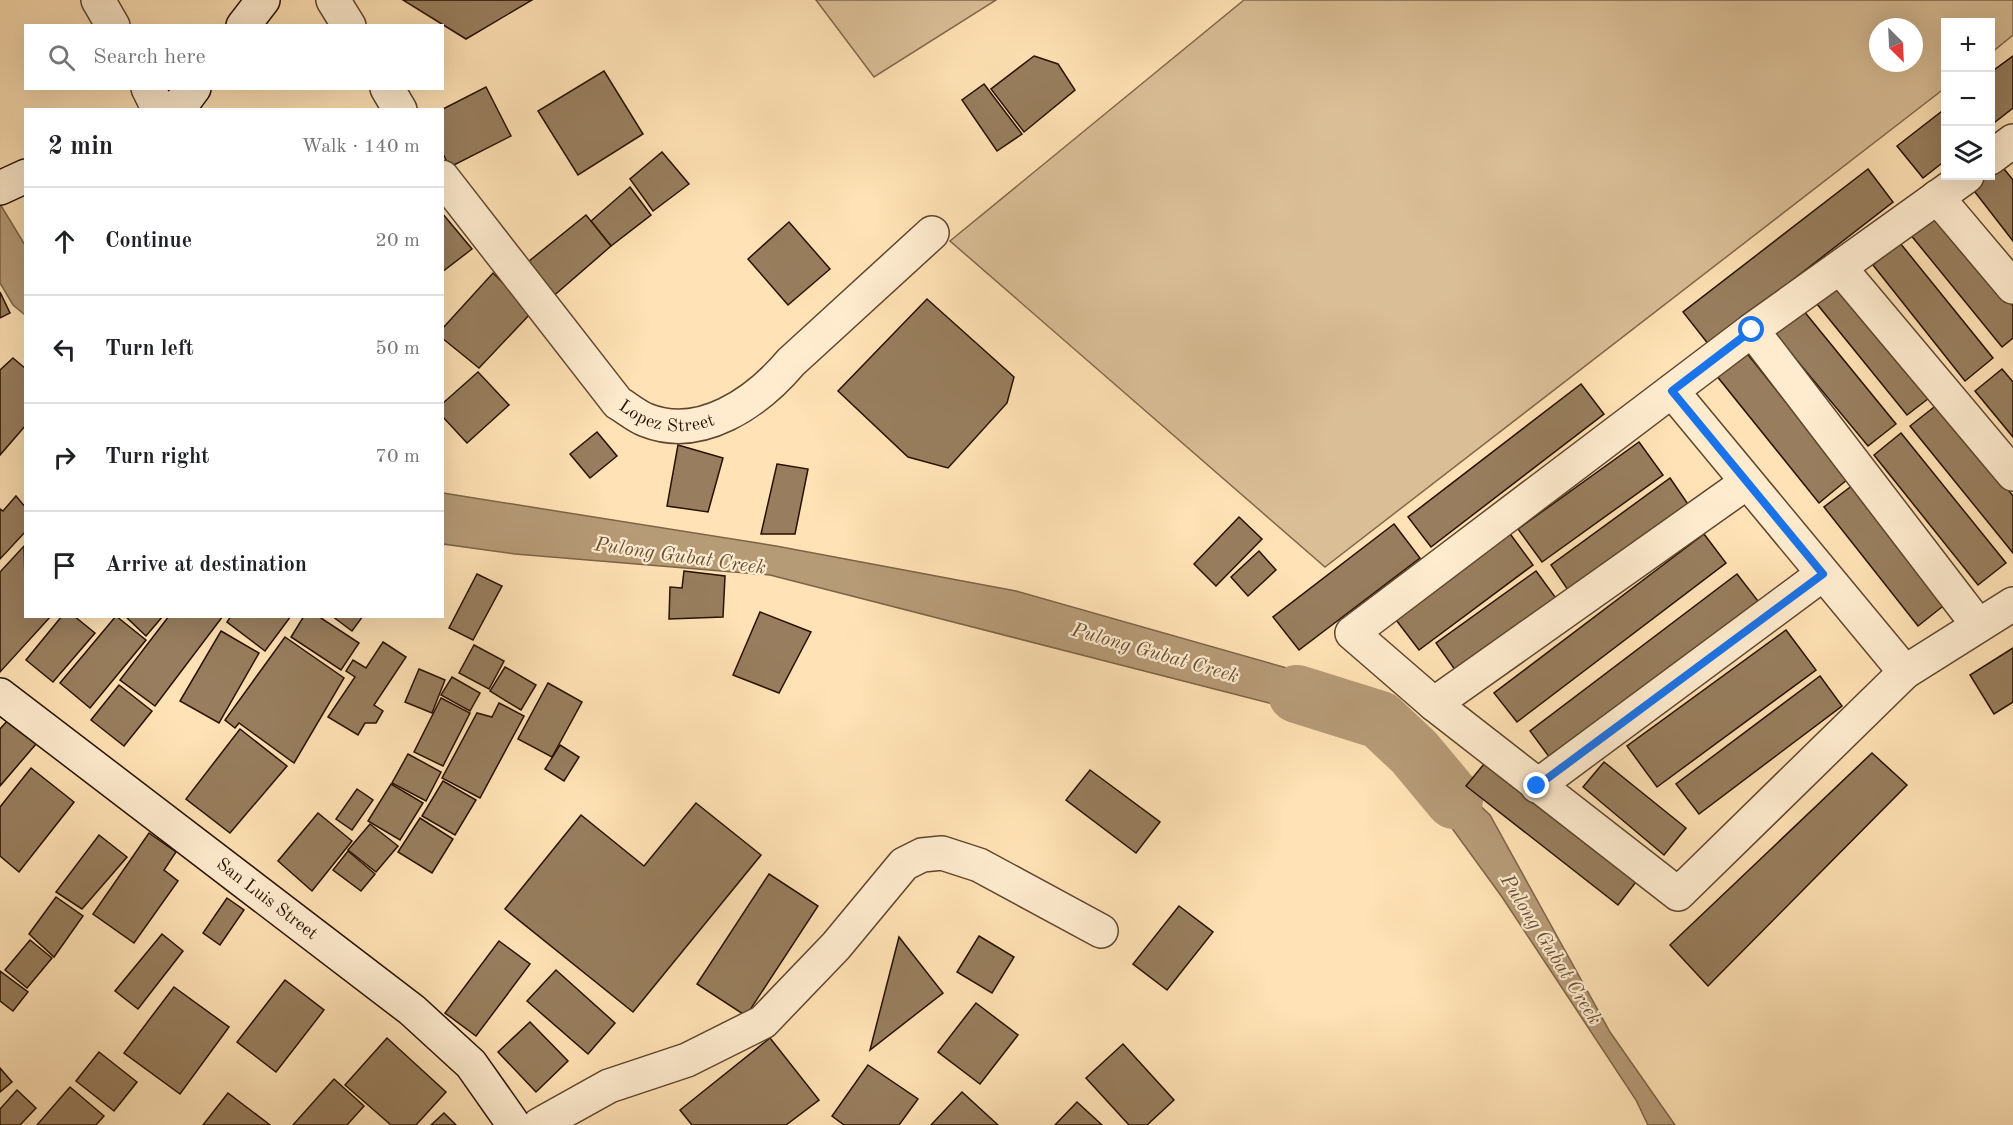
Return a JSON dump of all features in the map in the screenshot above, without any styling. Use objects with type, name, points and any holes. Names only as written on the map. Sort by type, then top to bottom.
[{"type":"street","points":[[98,0],[112,24]]},
{"type":"street","points":[[245,24],[263,0]]},
{"type":"street","points":[[333,0],[348,24]]},
{"type":"street","points":[[149,90],[158,108]]},
{"type":"street","points":[[174,108],[185,100],[192,90]]},
{"type":"street","points":[[388,90],[399,108]]},
{"type":"street","points":[[1995,154],[2013,141]]},
{"type":"street","name":"Lopez Street","points":[[444,180],[618,403],[646,420],[680,427],[709,421],[744,407],[771,386],[791,362],[932,232]]},
{"type":"street","points":[[1962,180],[1752,330],[1352,633],[1434,704],[1678,894],[1905,672],[2013,604]]},
{"type":"street","points":[[1937,198],[2013,287]]},
{"type":"street","points":[[1840,269],[2013,474]]},
{"type":"street","points":[[1752,330],[1978,624]]},
{"type":"street","points":[[1672,391],[1905,672]]},
{"type":"street","points":[[1434,704],[1746,483]]},
{"type":"street","points":[[1537,786],[1823,574]]},
{"type":"street","name":"San Luis Street","points":[[0,695],[412,1010],[471,1064],[514,1125]]},
{"type":"street","points":[[539,1125],[609,1086],[687,1060],[763,1022],[836,946],[904,864],[922,855],[942,853],[979,865],[1101,932]]},
{"type":"shaded area","points":[[816,0],[996,0],[874,77]]},
{"type":"shaded area","points":[[1244,0],[2013,0],[2013,35],[1995,50],[1995,18],[1941,18],[1941,91],[1325,567],[950,241]]},
{"type":"water","points":[[0,204],[24,243],[24,314],[13,305],[0,283]]},
{"type":"water","points":[[444,493],[776,546],[1016,591],[1322,678],[1456,783],[1490,815],[1610,1032],[1675,1125],[1648,1125],[1636,1100],[1502,897],[1382,732],[770,575],[515,554],[444,544]]},
{"type":"building","points":[[403,0],[532,0],[466,39]]},
{"type":"building","points":[[1034,56],[1058,64],[1075,90],[1024,132],[991,89]]},
{"type":"building","points":[[2013,56],[2013,108],[1995,122],[1995,72],[1995,69]]},
{"type":"building","points":[[604,71],[643,134],[578,175],[538,111]]},
{"type":"building","points":[[984,84],[1022,134],[997,151],[962,100]]},
{"type":"building","points":[[486,87],[511,136],[450,167],[444,156],[444,108]]},
{"type":"building","points":[[1941,112],[1941,164],[1923,178],[1897,146]]},
{"type":"building","points":[[662,152],[689,184],[653,211],[630,179]]},
{"type":"building","points":[[2000,164],[2013,180],[2013,241],[1971,187],[1981,180],[1995,180],[1995,168]]},
{"type":"building","points":[[1868,169],[1893,202],[1709,345],[1683,312]]},
{"type":"building","points":[[630,187],[651,215],[611,246],[591,221]]},
{"type":"building","points":[[1937,212],[2013,306],[2013,338],[2002,347],[1910,234]]},
{"type":"building","points":[[444,215],[472,249],[444,270]]},
{"type":"building","points":[[586,215],[611,246],[550,299],[523,266]]},
{"type":"building","points":[[789,222],[830,269],[788,305],[748,259]]},
{"type":"building","points":[[1900,243],[1993,358],[1965,381],[1873,265]]},
{"type":"building","points":[[493,273],[532,312],[479,368],[444,340],[444,327]]},
{"type":"building","points":[[1842,284],[1933,395],[1907,415],[1817,304]]},
{"type":"building","points":[[0,292],[10,313],[0,318]]},
{"type":"building","points":[[927,299],[1014,377],[1007,403],[948,468],[908,457],[838,391]]},
{"type":"building","points":[[1803,310],[1896,424],[1868,446],[1775,334]]},
{"type":"building","points":[[1745,351],[1848,479],[1819,503],[1716,375]]},
{"type":"building","points":[[13,358],[24,367],[24,427],[0,455],[0,370]]},
{"type":"building","points":[[2002,369],[2013,382],[2013,437],[1975,391]]},
{"type":"building","points":[[478,372],[509,405],[467,443],[444,418],[444,402]]},
{"type":"building","points":[[1581,384],[1604,414],[1431,547],[1408,517]]},
{"type":"building","points":[[1938,404],[2013,496],[2013,553],[1910,426]]},
{"type":"building","points":[[597,432],[617,456],[590,478],[570,454]]},
{"type":"building","points":[[1901,433],[2006,563],[1978,585],[1874,455]]},
{"type":"building","points":[[1639,442],[1663,475],[1542,562],[1518,529]]},
{"type":"building","points":[[678,445],[723,458],[708,512],[667,506]]},
{"type":"building","points":[[777,464],[808,469],[795,534],[761,534]]},
{"type":"building","points":[[1670,478],[1692,510],[1570,593],[1551,565]]},
{"type":"building","points":[[1853,485],[1947,603],[1918,626],[1824,507]]},
{"type":"building","points":[[16,496],[24,506],[24,533],[0,559],[0,509],[3,511]]},
{"type":"building","points":[[1239,517],[1262,539],[1216,586],[1194,564]]},
{"type":"building","points":[[1394,524],[1420,558],[1299,650],[1273,617]]},
{"type":"building","points":[[1508,531],[1533,565],[1419,650],[1393,616]]},
{"type":"building","points":[[1704,534],[1726,563],[1517,722],[1494,693]]},
{"type":"building","points":[[24,546],[24,618],[49,618],[0,672],[0,572]]},
{"type":"building","points":[[1259,551],[1276,570],[1248,596],[1231,577]]},
{"type":"building","points":[[684,571],[725,576],[723,617],[669,619],[670,587],[682,588]]},
{"type":"building","points":[[1536,571],[1558,601],[1458,674],[1436,643]]},
{"type":"building","points":[[477,574],[502,586],[473,640],[449,628]]},
{"type":"building","points":[[1737,574],[1758,601],[1550,758],[1530,731]]},
{"type":"building","points":[[760,612],[811,632],[779,693],[733,675]]},
{"type":"building","points":[[60,618],[76,618],[95,633],[53,682],[26,660]]},
{"type":"building","points":[[114,618],[118,618],[146,640],[90,708],[60,683]]},
{"type":"building","points":[[127,618],[161,618],[146,636]]},
{"type":"building","points":[[167,618],[221,618],[155,706],[120,680]]},
{"type":"building","points":[[230,618],[290,618],[265,651],[227,622]]},
{"type":"building","points":[[303,618],[321,618],[359,643],[341,670],[291,637]]},
{"type":"building","points":[[335,618],[362,618],[352,631]]},
{"type":"building","points":[[1786,630],[1816,670],[1657,787],[1627,746]]},
{"type":"building","points":[[221,631],[259,653],[219,723],[180,701]]},
{"type":"building","points":[[285,637],[344,678],[294,763],[239,723],[235,728],[225,720]]},
{"type":"building","points":[[383,642],[406,657],[374,705],[383,711],[376,723],[365,723],[358,735],[328,717],[355,677],[346,671],[353,660],[366,668]]},
{"type":"building","points":[[474,645],[504,661],[489,689],[459,673]]},
{"type":"building","points":[[2013,648],[2013,702],[1994,714],[1970,675]]},
{"type":"building","points":[[505,667],[536,685],[521,710],[490,691]]},
{"type":"building","points":[[419,669],[445,680],[432,713],[405,702]]},
{"type":"building","points":[[1820,676],[1842,706],[1699,814],[1676,784]]},
{"type":"building","points":[[452,677],[480,693],[470,711],[441,695]]},
{"type":"building","points":[[548,683],[582,702],[552,757],[518,739]]},
{"type":"building","points":[[119,685],[152,711],[124,746],[91,720]]},
{"type":"building","points":[[441,698],[470,713],[443,766],[414,752]]},
{"type":"building","points":[[499,703],[524,716],[480,798],[442,778],[477,713],[492,717]]},
{"type":"building","points":[[8,720],[36,744],[0,786],[0,729]]},
{"type":"building","points":[[240,729],[287,766],[230,833],[186,799]]},
{"type":"building","points":[[560,745],[579,757],[564,781],[545,769]]},
{"type":"building","points":[[1872,753],[1907,785],[1708,986],[1670,945]]},
{"type":"building","points":[[408,754],[441,772],[426,801],[392,783]]},
{"type":"building","points":[[1604,762],[1686,828],[1664,855],[1583,787]]},
{"type":"building","points":[[1484,764],[1636,882],[1618,905],[1466,786]]},
{"type":"building","points":[[31,768],[74,802],[19,872],[0,856],[0,807]]},
{"type":"building","points":[[1090,770],[1160,822],[1136,853],[1066,800]]},
{"type":"building","points":[[443,781],[476,800],[455,835],[422,816]]},
{"type":"building","points":[[391,784],[423,803],[400,840],[368,821]]},
{"type":"building","points":[[357,789],[373,800],[352,830],[336,819]]},
{"type":"building","points":[[696,803],[761,855],[633,1012],[505,909],[581,815],[644,866]]},
{"type":"building","points":[[318,813],[352,841],[312,891],[278,861]]},
{"type":"building","points":[[420,818],[453,839],[432,873],[398,852]]},
{"type":"building","points":[[370,824],[398,846],[376,872],[348,850]]},
{"type":"building","points":[[149,833],[176,852],[164,870],[178,881],[134,943],[93,914]]},
{"type":"building","points":[[99,835],[127,857],[82,909],[56,892]]},
{"type":"building","points":[[348,851],[375,874],[361,891],[333,870]]},
{"type":"building","points":[[769,874],[818,906],[746,1016],[697,984]]},
{"type":"building","points":[[56,897],[83,916],[54,957],[29,934]]},
{"type":"building","points":[[227,898],[244,910],[220,945],[203,933]]},
{"type":"building","points":[[1179,906],[1213,932],[1167,990],[1133,964]]},
{"type":"building","points":[[162,934],[183,951],[138,1009],[115,991]]},
{"type":"building","points":[[979,936],[1014,957],[992,993],[957,972]]},
{"type":"building","points":[[899,937],[943,993],[870,1050]]},
{"type":"building","points":[[30,940],[52,958],[27,988],[5,970]]},
{"type":"building","points":[[499,941],[530,964],[476,1036],[445,1013]]},
{"type":"building","points":[[556,970],[615,1023],[588,1054],[527,1001]]},
{"type":"building","points":[[0,971],[28,992],[13,1011],[0,1001]]},
{"type":"building","points":[[285,980],[324,1010],[276,1072],[237,1042]]},
{"type":"building","points":[[174,987],[229,1027],[180,1094],[124,1053]]},
{"type":"building","points":[[976,1003],[1018,1035],[980,1084],[938,1052]]},
{"type":"building","points":[[530,1022],[568,1061],[536,1092],[498,1052]]},
{"type":"building","points":[[387,1038],[446,1092],[416,1125],[391,1125],[345,1085]]},
{"type":"building","points":[[770,1038],[819,1100],[786,1125],[692,1125],[680,1110]]},
{"type":"building","points":[[1123,1044],[1174,1100],[1147,1125],[1129,1125],[1086,1078]]},
{"type":"building","points":[[99,1052],[137,1082],[114,1111],[76,1081]]},
{"type":"building","points":[[868,1065],[918,1099],[899,1125],[844,1125],[832,1116]]},
{"type":"building","points":[[0,1068],[12,1082],[0,1092]]},
{"type":"building","points":[[334,1079],[364,1106],[347,1125],[293,1125]]},
{"type":"building","points":[[70,1087],[104,1116],[96,1125],[37,1125]]},
{"type":"building","points":[[17,1090],[36,1108],[20,1125],[0,1125],[0,1109]]},
{"type":"building","points":[[962,1092],[998,1125],[931,1125]]},
{"type":"building","points":[[228,1093],[270,1125],[203,1125]]},
{"type":"building","points":[[1077,1102],[1102,1125],[1055,1125]]},
{"type":"building","points":[[444,1113],[456,1125],[431,1125]]},
{"type":"waterway","name":"Pulong Gubat Creek","points":[[1297,694],[1380,720],[1414,752],[1454,800]]},
{"type":"route","points":[[1537,786],[1823,574],[1672,391],[1752,330]]}]
